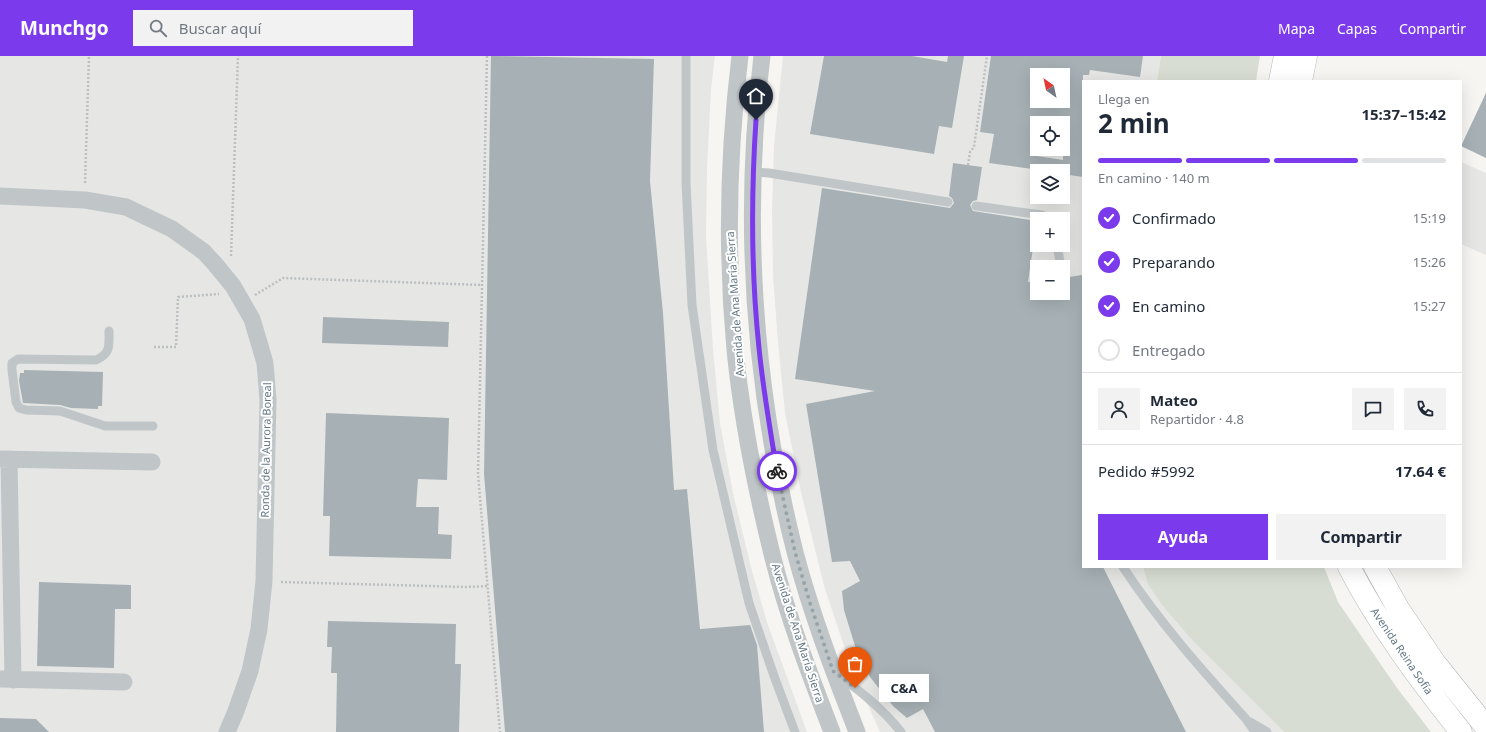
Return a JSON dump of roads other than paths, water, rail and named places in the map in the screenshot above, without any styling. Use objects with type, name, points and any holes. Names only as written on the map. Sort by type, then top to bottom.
[{"type":"main road","points":[[1280,80],[1285,56]]},
{"type":"main road","points":[[1301,80],[1306,56]]},
{"type":"main road","name":"Avenida Reina Sofía","points":[[1350,568],[1382,624],[1412,669],[1461,732]]},
{"type":"main road","name":"Avenida Reina Sofía","points":[[1375,568],[1399,610],[1434,662],[1486,727]]},
{"type":"street","name":"Avenida de Ana María Sierra","points":[[740,56],[732,132],[729,234],[736,351],[742,396],[757,487],[773,559],[805,661],[832,732]]},
{"type":"street","name":"Avenida de Ana María Sierra","points":[[762,56],[753,172],[753,232],[755,299],[767,413],[779,480],[795,552],[810,603],[833,671],[857,732]]},
{"type":"street","name":"Ronda de la Aurora Boreal","points":[[0,196],[85,200],[126,207],[172,229],[204,252],[233,286],[252,319],[265,363],[268,400],[264,581],[259,629],[250,671],[236,711],[226,732]]},
{"type":"street","points":[[124,682],[6,679],[5,459],[152,462]]},
{"type":"lane","points":[[686,56],[686,183],[692,305],[713,450],[749,603],[795,732]]},
{"type":"lane","points":[[753,172],[777,174],[948,202]]},
{"type":"lane","points":[[976,206],[1030,213]]},
{"type":"lane","points":[[109,331],[109,349],[104,356],[96,360],[18,359],[12,364],[16,402],[19,408],[26,410],[60,411],[105,426],[153,426]]},
{"type":"lane","points":[[1124,568],[1181,647],[1246,719],[1255,732]]},
{"type":"lane","points":[[833,671],[872,701],[901,732]]},
{"type":"lane","points":[[1246,719],[1267,732]]},
{"type":"place","name":"C&A","points":[[855,688]]}]
